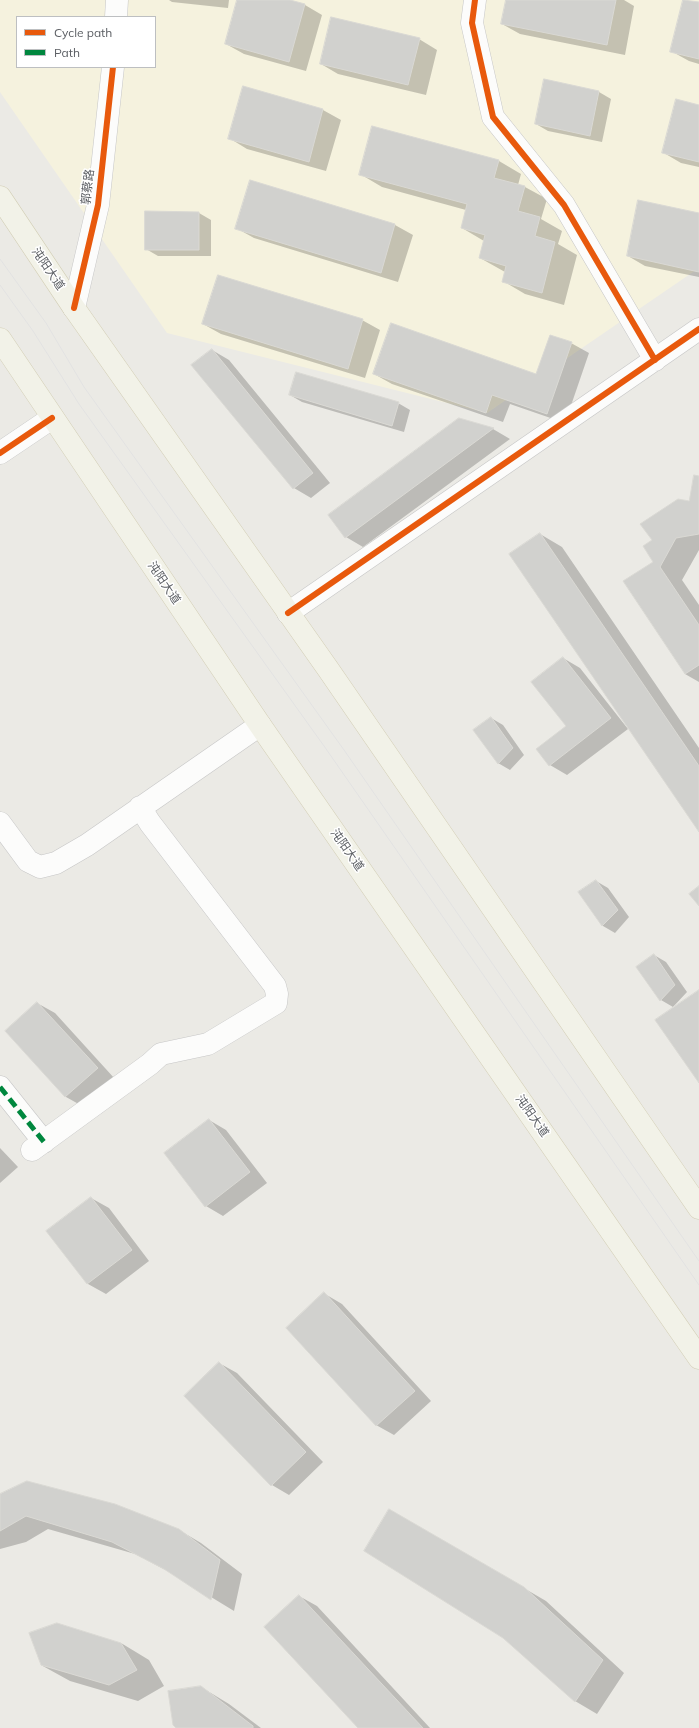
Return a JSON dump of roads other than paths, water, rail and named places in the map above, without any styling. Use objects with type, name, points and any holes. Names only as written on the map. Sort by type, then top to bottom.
[{"type":"main road","name":"沌阳大道","points":[[0,197],[74,308],[288,612],[699,1208]]},
{"type":"main road","name":"沌阳大道","points":[[0,339],[260,725],[699,1358]]},
{"type":"street","points":[[116,16],[117,0]]},
{"type":"street","points":[[475,0],[472,23],[493,117],[564,205],[654,360]]},
{"type":"street","name":"郭蔡路","points":[[74,308],[98,205],[112,68]]},
{"type":"street","points":[[288,612],[699,329]]},
{"type":"street","points":[[0,453],[52,418]]},
{"type":"street","points":[[0,823],[28,861],[40,866],[56,863],[87,845],[260,725]]},
{"type":"street","points":[[0,1087],[38,1146],[161,1054],[208,1044],[276,1003],[278,994],[275,986],[154,829],[140,807]]},
{"type":"tram line","points":[[0,259],[46,323],[84,387],[344,750],[699,1261]]},
{"type":"tram line","points":[[0,285],[33,331],[79,404],[324,746],[699,1285]]}]
